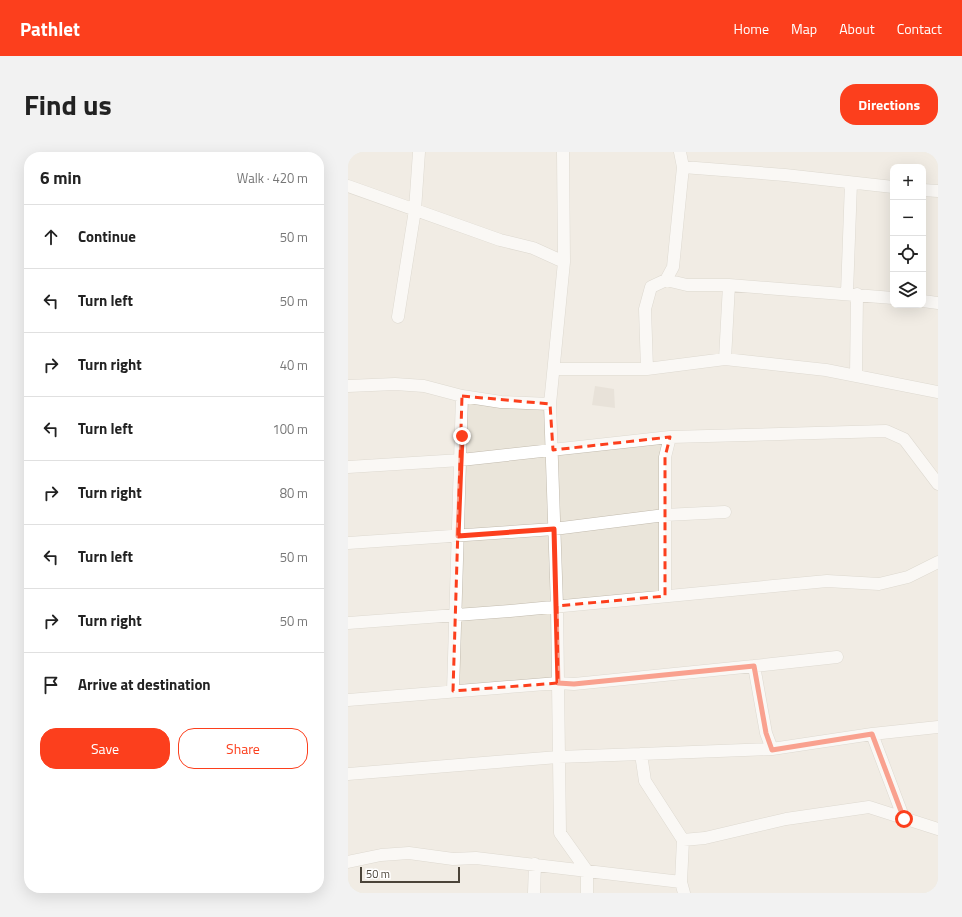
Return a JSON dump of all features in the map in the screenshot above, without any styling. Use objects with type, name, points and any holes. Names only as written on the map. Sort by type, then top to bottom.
[{"type":"street","points":[[398,317],[415,210],[419,152]]},
{"type":"street","points":[[563,152],[564,262],[550,396],[557,606],[560,833],[586,871],[587,893]]},
{"type":"street","points":[[647,369],[645,309],[651,287],[666,280],[673,267],[683,167],[680,152]]},
{"type":"street","points":[[683,167],[784,175],[890,187]]},
{"type":"street","points":[[851,183],[852,294],[856,376]]},
{"type":"street","points":[[348,187],[500,240],[533,248],[564,262]]},
{"type":"street","points":[[926,190],[938,191]]},
{"type":"street","points":[[666,280],[687,285],[729,285],[890,298]]},
{"type":"street","points":[[725,359],[729,285]]},
{"type":"street","points":[[926,301],[938,302]]},
{"type":"street","points":[[554,369],[647,369],[725,359],[826,370],[938,392]]},
{"type":"street","points":[[348,386],[394,384],[424,386],[462,396],[501,402],[550,396]]},
{"type":"street","points":[[453,691],[462,396]]},
{"type":"street","points":[[348,467],[461,460],[670,436],[886,431],[904,439],[938,484]]},
{"type":"street","points":[[665,596],[665,457],[670,436]]},
{"type":"street","points":[[348,543],[554,529],[665,515],[725,512]]},
{"type":"street","points":[[348,623],[557,606],[828,581],[879,584],[908,577],[938,562]]},
{"type":"street","points":[[348,700],[558,683],[574,684],[837,657]]},
{"type":"street","points":[[754,666],[766,733],[772,750]]},
{"type":"street","points":[[348,774],[558,757],[772,750],[872,734],[938,727]]},
{"type":"street","points":[[872,734],[904,819]]},
{"type":"street","points":[[348,862],[381,855],[409,853],[446,858],[476,858],[586,871],[682,888],[683,840],[645,780],[641,754]]},
{"type":"street","points":[[683,840],[705,838],[786,819],[869,808],[938,829]]},
{"type":"street","points":[[534,893],[535,864]]},
{"type":"highlighted area","points":[[462,396],[550,404],[553,450],[670,437],[665,457],[665,596],[557,606],[558,683],[453,691]]},
{"type":"shaded area","points":[[348,152],[938,152],[938,893],[348,893]]},
{"type":"building","points":[[595,386],[614,389],[615,408],[592,405]]},
{"type":"route","points":[[462,436],[458,536],[554,529],[558,683],[574,684],[754,666],[766,733],[772,750],[851,736],[872,734],[904,819]]}]
